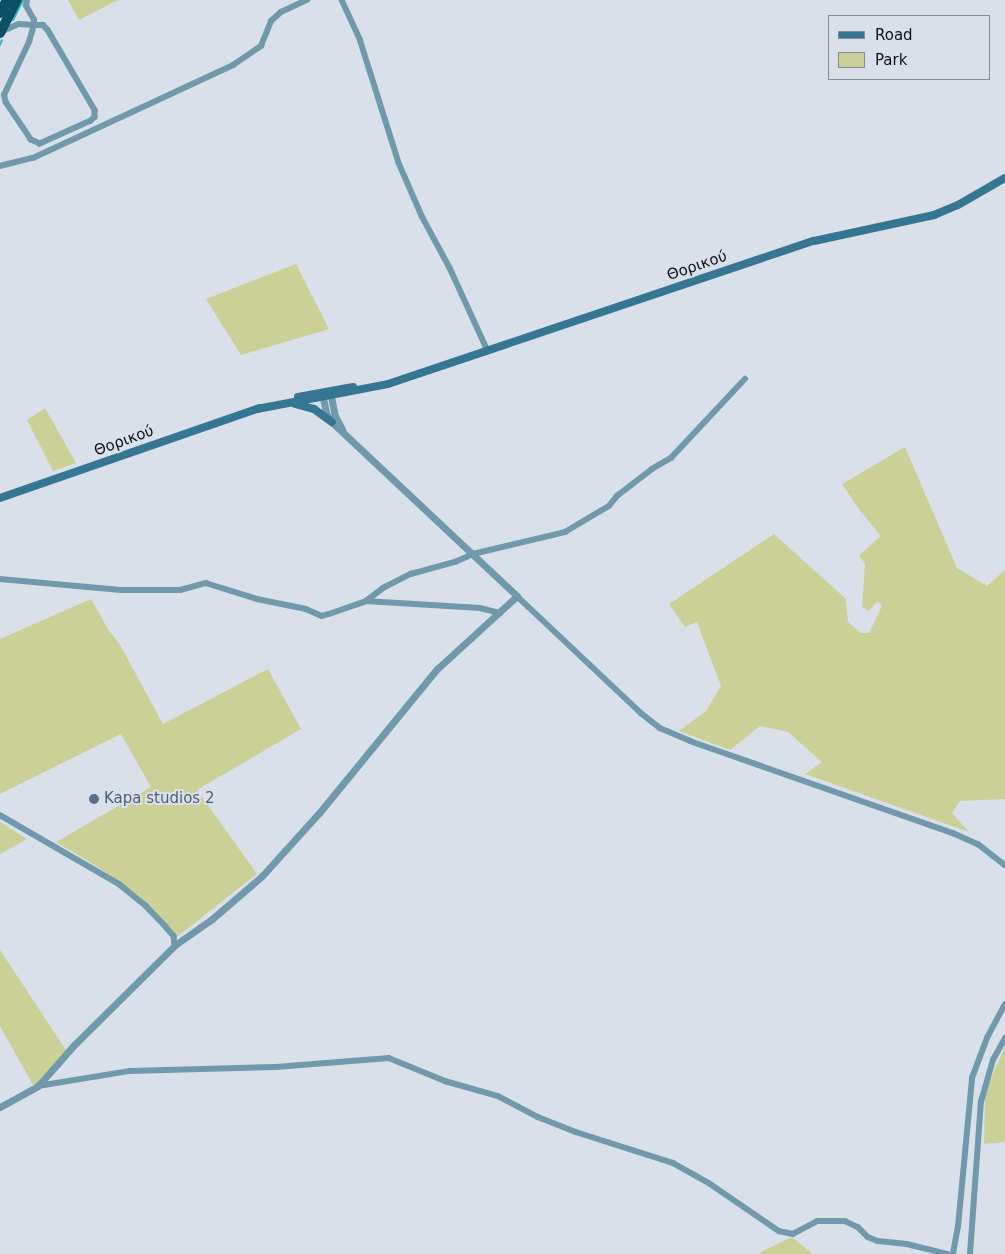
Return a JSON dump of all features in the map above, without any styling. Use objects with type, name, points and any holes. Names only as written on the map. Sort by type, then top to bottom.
[{"type":"highway","points":[[0,13],[7,0]]},
{"type":"highway","points":[[0,34],[17,0]]},
{"type":"main road","name":"Θορικού","points":[[0,498],[257,409],[396,380],[488,351],[814,241],[908,222],[939,213],[1005,178]]},
{"type":"main road","name":"Θορικού","points":[[257,409],[327,394]]},
{"type":"main road","points":[[281,404],[298,405],[314,409],[332,422]]},
{"type":"street","points":[[0,34],[13,26],[34,25],[43,25],[48,30],[96,110],[95,117],[91,121],[40,144],[31,140],[6,103],[4,95],[29,42],[34,25],[34,20],[26,6],[27,0]]},
{"type":"street","points":[[0,166],[42,154],[233,65],[261,46],[271,21],[280,12],[307,0]]},
{"type":"street","points":[[342,0],[360,39],[399,163],[422,216],[450,268],[488,351]]},
{"type":"street","points":[[0,579],[121,590],[180,590],[206,584],[257,599],[306,609],[322,616],[366,600],[383,588],[411,574],[455,562],[473,554],[565,532],[608,506],[617,496],[652,468],[671,458],[745,379]]},
{"type":"street","points":[[327,394],[335,416],[345,433]]},
{"type":"street","points":[[327,394],[326,413],[332,422],[641,713],[660,728],[961,836],[987,850],[1005,865]]},
{"type":"street","points":[[0,1108],[38,1086],[74,1045],[175,945],[212,919],[262,876],[319,813],[437,669],[517,596]]},
{"type":"street","points":[[366,600],[480,608],[500,613]]},
{"type":"street","points":[[0,815],[119,884],[146,906],[166,927],[174,936],[175,945]]},
{"type":"street","points":[[954,1254],[972,1078],[987,1038],[1005,1004]]},
{"type":"street","points":[[970,1254],[981,1102],[993,1060],[1005,1038]]},
{"type":"street","points":[[38,1086],[130,1071],[276,1067],[389,1058],[445,1082],[498,1096],[576,1132],[673,1163],[709,1183],[779,1231],[793,1234],[817,1221],[845,1221],[858,1227],[868,1237],[878,1241],[907,1244],[948,1254]]},
{"type":"green space","points":[[68,0],[118,0],[79,20]]},
{"type":"green space","points":[[296,264],[329,329],[241,355],[206,299]]},
{"type":"green space","points":[[45,408],[76,463],[53,471],[27,420]]},
{"type":"green space","points":[[905,447],[957,568],[987,586],[1005,570],[1005,799],[960,801],[952,813],[969,832],[805,774],[822,762],[788,732],[760,726],[730,750],[679,731],[706,711],[721,686],[697,622],[685,627],[669,604],[774,534],[846,599],[848,622],[861,633],[869,633],[882,606],[878,601],[869,611],[862,607],[865,564],[859,555],[881,536],[858,508],[842,484]]},
{"type":"green space","points":[[91,599],[109,631],[119,643],[163,724],[268,669],[301,729],[197,790],[257,874],[178,936],[154,910],[101,869],[56,842],[151,787],[121,734],[0,794],[0,639]]},
{"type":"green space","points":[[0,822],[27,839],[0,854]]},
{"type":"green space","points":[[0,950],[66,1050],[37,1084],[33,1085],[0,1026]]},
{"type":"green space","points":[[1005,1047],[1005,1142],[984,1144],[985,1099],[989,1083]]},
{"type":"green space","points":[[792,1237],[813,1254],[758,1254],[761,1252]]},
{"type":"waterway","points":[[13,20],[23,0]]},
{"type":"waterway","points":[[0,45],[2,40]]},
{"type":"place","name":"Kapa studios 2","points":[[94,799]]}]
